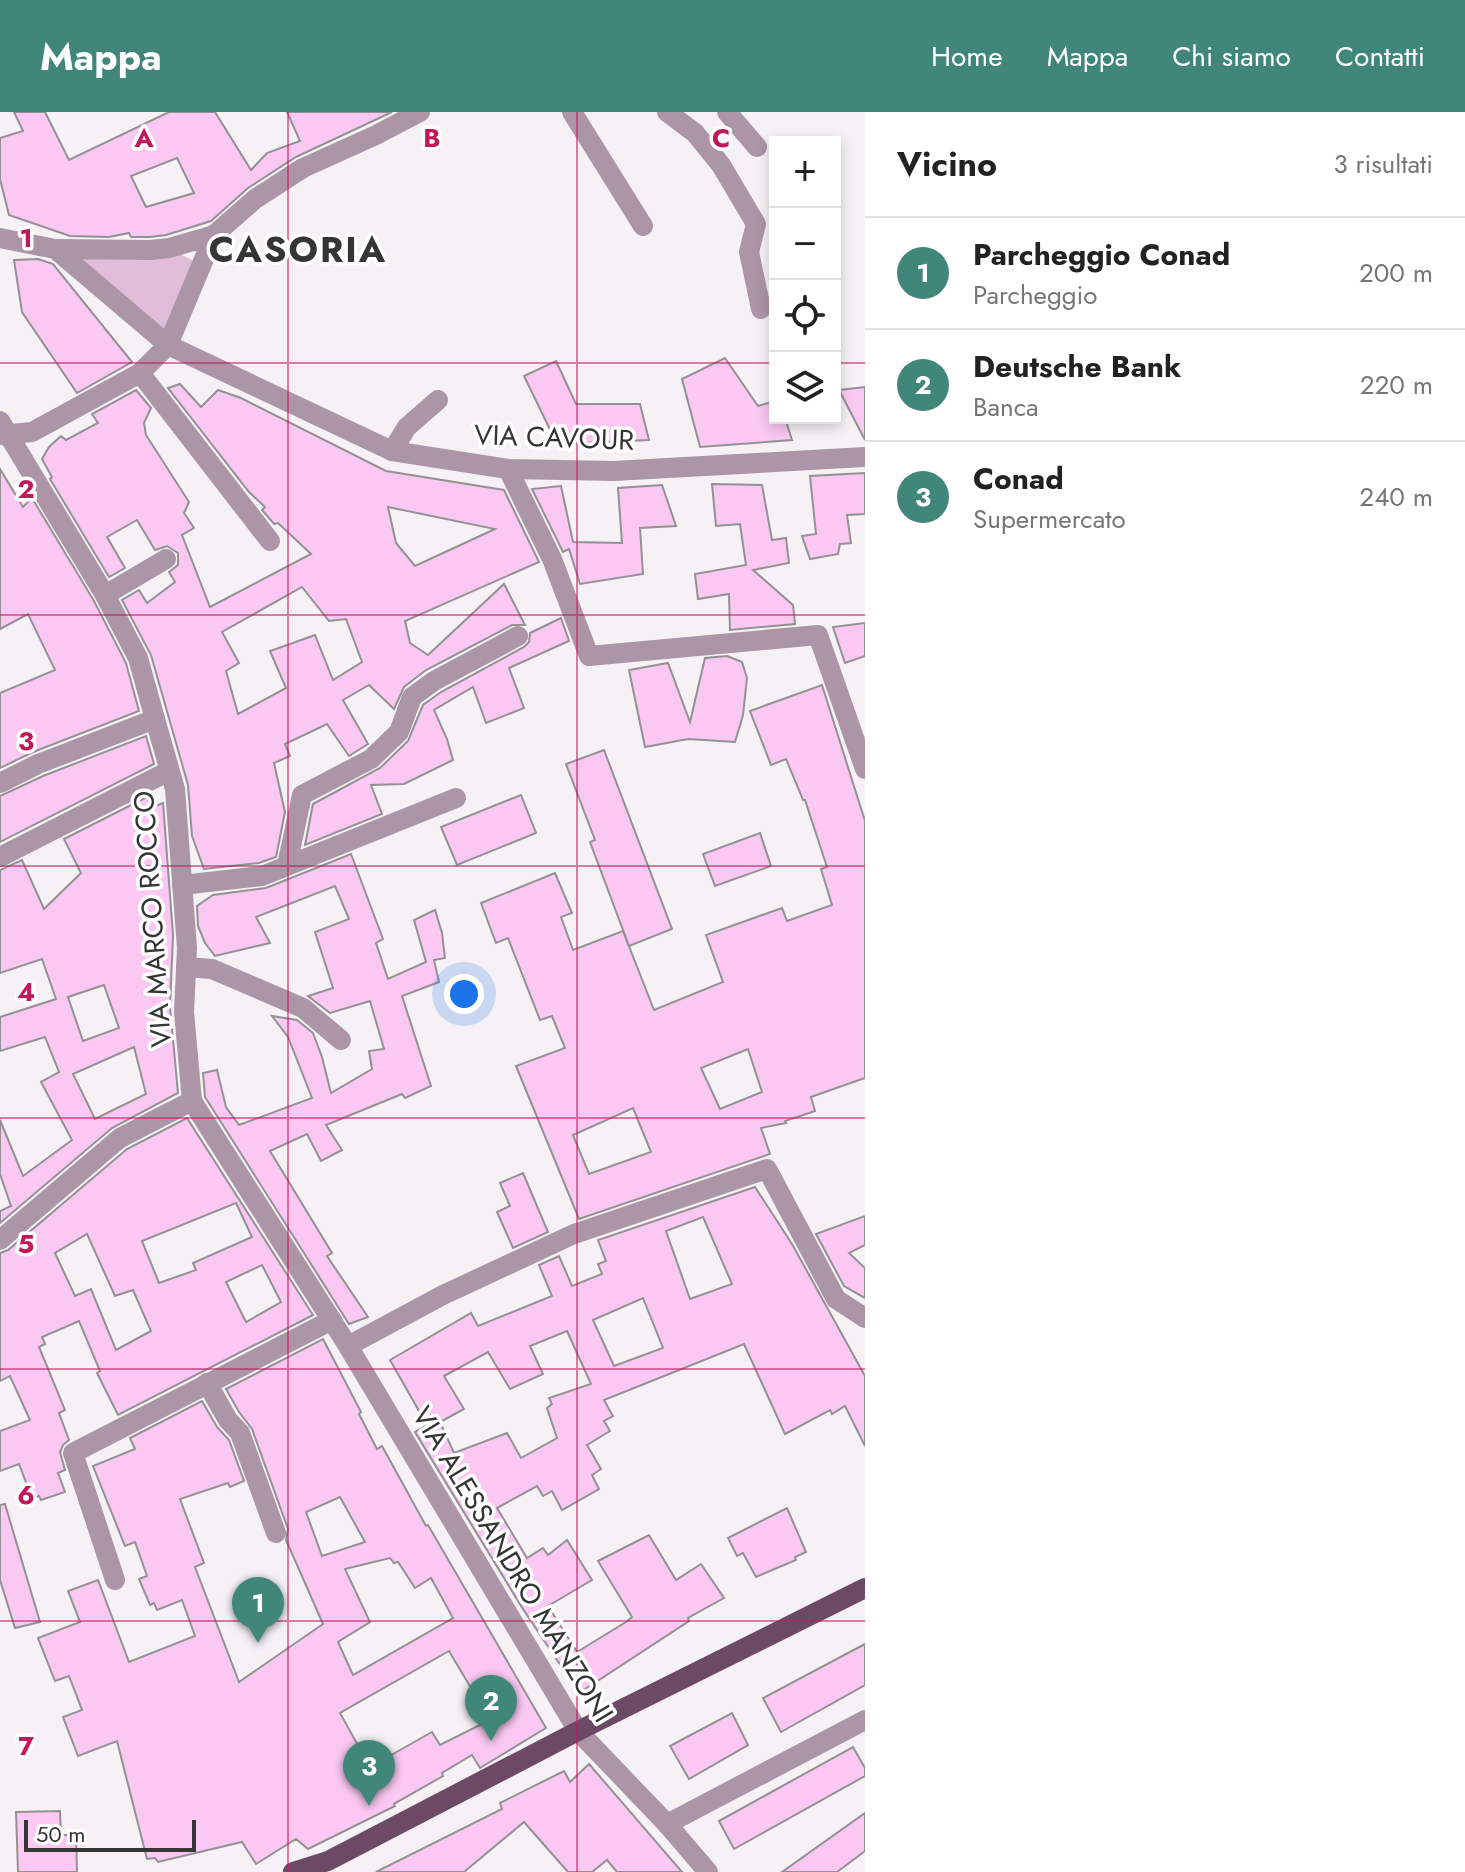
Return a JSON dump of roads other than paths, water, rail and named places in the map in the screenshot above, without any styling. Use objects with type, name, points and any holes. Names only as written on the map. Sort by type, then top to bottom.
[{"type":"main road","points":[[293,1872],[328,1861],[578,1731],[865,1588]]},
{"type":"street","points":[[0,238],[55,249],[151,250],[214,235],[255,199],[303,168],[420,112]]},
{"type":"street","points":[[572,112],[643,226]]},
{"type":"street","points":[[667,112],[695,133],[721,165],[756,224],[749,252],[761,309]]},
{"type":"street","points":[[727,112],[757,147]]},
{"type":"street","points":[[3,430],[32,432],[140,373],[168,345],[214,235]]},
{"type":"street","name":"VIA CAVOUR","points":[[55,249],[168,345],[392,451],[508,469],[614,471],[865,457]]},
{"type":"street","points":[[140,373],[270,541]]},
{"type":"street","points":[[392,451],[407,427],[438,400]]},
{"type":"street","name":"VIA MARCO ROCCO","points":[[3,430],[105,595],[138,658],[175,789],[186,967],[184,1012],[192,1101],[348,1346]]},
{"type":"street","points":[[508,469],[552,559],[589,656],[818,635],[865,769]]},
{"type":"street","points":[[105,595],[166,559]]},
{"type":"street","points":[[287,865],[302,795],[371,759],[399,732],[412,697],[434,681],[518,636]]},
{"type":"street","points":[[0,783],[38,764],[155,719]]},
{"type":"street","points":[[0,857],[169,771]]},
{"type":"street","points":[[182,885],[262,876],[456,798]]},
{"type":"street","points":[[186,967],[212,969],[303,1008],[341,1040]]},
{"type":"street","points":[[0,1240],[120,1138],[192,1101]]},
{"type":"street","points":[[348,1346],[443,1295],[574,1234],[767,1169],[836,1299],[865,1318]]},
{"type":"street","points":[[115,1580],[73,1453],[332,1320]]},
{"type":"street","name":"VIA ALESSANDRO MANZONI","points":[[348,1346],[578,1731],[708,1872]]},
{"type":"street","points":[[207,1383],[228,1420],[240,1433],[276,1533]]},
{"type":"street","points":[[667,1824],[865,1720]]},
{"type":"place","name":"Parcheggio Conad","points":[[258,1643]]},
{"type":"place","name":"Deutsche Bank","points":[[491,1741]]},
{"type":"place","name":"Conad","points":[[369,1806]]},
{"type":"district","name":"CASORIA","points":[[298,249]]}]
